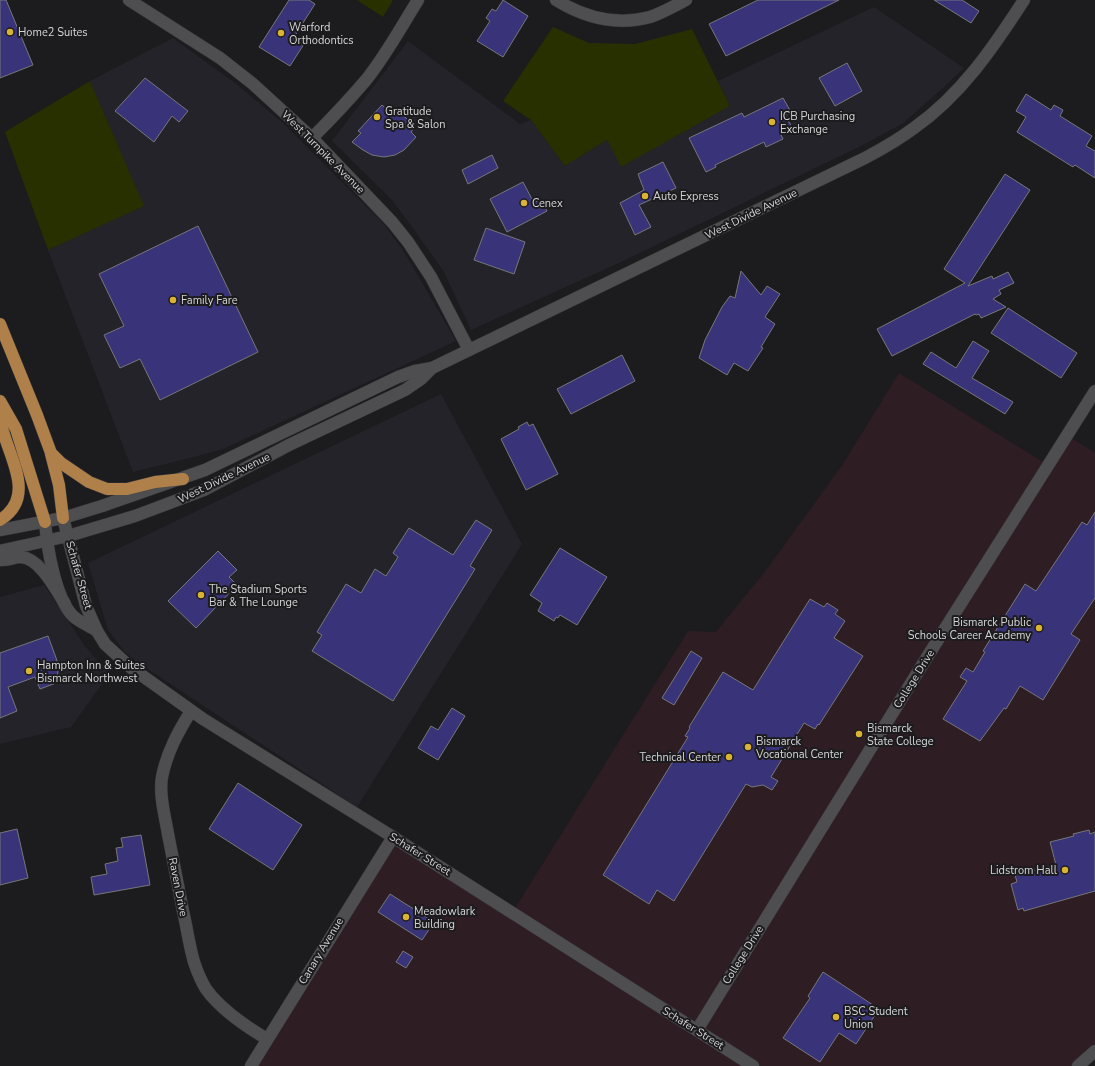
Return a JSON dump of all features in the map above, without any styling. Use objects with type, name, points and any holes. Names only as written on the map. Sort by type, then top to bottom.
[{"type":"highway","points":[[0,324],[37,415],[51,454],[59,485],[63,518]]},
{"type":"highway","points":[[0,520],[11,511],[16,504],[19,490],[17,472],[2,427],[1,402]]},
{"type":"highway","points":[[1,402],[16,429],[45,522]]},
{"type":"highway","points":[[51,454],[78,476],[107,489],[127,490],[155,482],[183,478]]},
{"type":"street","name":"West Turnpike Avenue","points":[[129,0],[225,62],[253,84],[312,138],[392,222],[412,247],[431,277],[469,350]]},
{"type":"street","points":[[312,138],[341,109],[367,78],[418,0]]},
{"type":"street","points":[[556,0],[578,13],[591,17],[604,20],[626,21],[650,16],[686,0]]},
{"type":"street","name":"West Divide Avenue","points":[[0,530],[63,518],[205,470],[398,377],[415,371],[432,368],[865,158],[899,138],[928,118],[966,81],[992,49],[1024,0]]},
{"type":"street","name":"West Divide Avenue","points":[[0,551],[46,542],[135,516],[204,490],[273,453],[405,390],[421,379],[432,368]]},
{"type":"street","name":"College Drive","points":[[697,1030],[1095,391]]},
{"type":"street","name":"Schafer Street","points":[[63,518],[86,606],[105,644],[130,667],[191,711],[288,773],[393,837],[753,1066]]},
{"type":"street","name":"Schafer Street","points":[[45,522],[46,542],[56,580],[65,604],[73,616],[97,630]]},
{"type":"street","points":[[0,560],[22,557],[36,564],[47,576],[65,604]]},
{"type":"street","name":"Raven Drive","points":[[191,711],[176,735],[170,749],[162,778],[162,796],[171,851],[191,949],[198,973],[211,995],[226,1010],[250,1029],[267,1039]]},
{"type":"street","name":"Canary Avenue","points":[[251,1066],[393,837]]},
{"type":"street","points":[[1078,1066],[1095,1051]]},
{"type":"shaded area","points":[[874,7],[964,68],[902,124],[859,147],[621,262],[471,330],[444,272],[415,231],[392,200],[332,141],[408,41],[520,124],[531,120],[565,166],[607,140],[622,166],[730,106],[718,81]]},
{"type":"shaded area","points":[[173,38],[235,83],[283,123],[383,223],[403,250],[456,341],[223,449],[133,472],[48,250],[143,206],[90,81]]},
{"type":"shaded area","name":"Bismarck State College","points":[[899,373],[1048,465],[1067,435],[1095,453],[1095,1051],[1078,1066],[251,1066],[393,837],[512,913],[688,631],[716,632],[767,569],[843,464]]},
{"type":"shaded area","points":[[441,394],[522,544],[357,807],[137,662],[125,652],[108,630],[88,563]]},
{"type":"shaded area","points":[[44,585],[84,645],[109,674],[71,727],[0,744],[0,597]]},
{"type":"green space","points":[[357,0],[393,0],[383,17]]},
{"type":"green space","points":[[553,27],[589,43],[635,44],[692,29],[730,106],[621,167],[607,140],[565,166],[531,120],[503,101]]},
{"type":"green space","points":[[90,81],[144,206],[48,250],[5,132]]},
{"type":"building","name":"Home2 Suites","points":[[0,0],[6,0],[33,65],[0,78]]},
{"type":"building","name":"Warford Orthodontics","points":[[289,0],[309,0],[315,4],[294,37],[304,44],[290,66],[259,47]]},
{"type":"building","points":[[503,0],[528,16],[503,57],[477,41],[490,21],[486,18],[492,9],[496,11]]},
{"type":"building","points":[[758,0],[839,0],[726,56],[709,24]]},
{"type":"building","points":[[934,0],[962,0],[979,11],[971,23]]},
{"type":"building","points":[[847,63],[862,91],[835,106],[819,78]]},
{"type":"building","points":[[145,78],[188,111],[179,122],[172,116],[154,142],[115,111]]},
{"type":"building","points":[[1026,94],[1051,110],[1054,105],[1063,110],[1060,116],[1092,136],[1086,146],[1095,151],[1095,178],[1075,165],[1073,167],[1017,132],[1026,117],[1016,111]]},
{"type":"building","points":[[783,98],[791,112],[785,115],[793,129],[781,135],[783,139],[766,147],[764,142],[715,165],[716,167],[706,172],[689,138],[742,113],[744,117]]},
{"type":"building","points":[[382,105],[391,113],[396,108],[415,127],[411,132],[416,137],[404,150],[395,155],[384,157],[372,155],[352,142],[361,133],[358,131]]},
{"type":"building","points":[[492,155],[498,168],[468,184],[462,170]]},
{"type":"building","name":"Auto Express","points":[[663,162],[676,188],[639,205],[651,227],[635,235],[620,203],[644,190],[638,174]]},
{"type":"building","points":[[1005,174],[1030,190],[968,286],[992,276],[993,279],[1008,272],[1014,283],[999,290],[1001,294],[993,299],[1006,307],[981,318],[979,314],[975,314],[892,356],[877,329],[965,283],[944,269]]},
{"type":"building","points":[[523,182],[534,203],[540,199],[547,211],[507,232],[490,199]]},
{"type":"building","name":"Family Fare","points":[[198,226],[258,352],[160,400],[140,359],[120,368],[104,335],[124,326],[99,274]]},
{"type":"building","name":"Cenex","points":[[486,228],[525,242],[514,274],[474,260]]},
{"type":"building","points":[[741,271],[761,295],[767,286],[780,294],[765,317],[775,324],[761,347],[763,348],[748,371],[734,363],[727,375],[699,358],[705,340],[722,307],[730,296],[735,298]]},
{"type":"building","points":[[1008,308],[1077,353],[1061,378],[991,333]]},
{"type":"building","points":[[973,341],[989,351],[972,378],[1013,402],[1005,414],[923,364],[931,352],[956,368]]},
{"type":"building","points":[[622,355],[635,381],[571,414],[557,389]]},
{"type":"building","points":[[527,422],[529,426],[533,424],[558,474],[526,490],[501,439],[519,429],[518,427]]},
{"type":"building","name":"Bismarck Public Schools Career Academy","points":[[1095,512],[1095,598],[1071,634],[1080,640],[1043,700],[1020,686],[1006,709],[1004,708],[980,741],[943,719],[967,681],[960,677],[966,668],[973,672],[985,652],[983,651],[1025,584],[1036,591],[1082,522],[1087,525]]},
{"type":"building","points":[[476,520],[492,530],[470,566],[475,569],[393,701],[312,651],[322,635],[317,632],[346,584],[361,593],[375,569],[386,576],[398,557],[393,553],[409,528],[453,555]]},
{"type":"building","points":[[560,548],[607,577],[577,625],[560,615],[558,618],[556,617],[554,621],[538,611],[542,603],[530,595]]},
{"type":"building","name":"The Stadium Sports Bar & The Lounge","points":[[218,551],[237,570],[229,577],[237,585],[196,628],[168,601]]},
{"type":"building","name":"Technical Center","points":[[810,599],[824,607],[827,603],[838,610],[835,614],[845,621],[834,638],[863,656],[819,725],[818,724],[815,729],[804,723],[771,777],[778,781],[772,790],[763,785],[752,787],[746,784],[674,901],[657,890],[649,904],[603,875],[688,737],[685,736],[690,728],[689,727],[723,672],[753,690]]},
{"type":"building","name":"Hampton Inn & Suites Bismarck Northwest","points":[[48,636],[59,666],[56,683],[40,689],[35,677],[8,687],[17,711],[0,718],[0,653]]},
{"type":"building","points":[[691,651],[702,658],[674,705],[662,698]]},
{"type":"building","points":[[452,708],[465,716],[438,760],[418,748],[431,726],[438,730]]},
{"type":"building","points":[[238,783],[302,825],[273,870],[209,829]]},
{"type":"building","points":[[17,829],[28,878],[0,885],[0,833]]},
{"type":"building","name":"Lidstrom Hall","points":[[1089,830],[1090,834],[1095,832],[1095,891],[1024,911],[1023,908],[1018,910],[1011,884],[1017,882],[1015,875],[1056,865],[1050,842],[1074,836],[1073,834]]},
{"type":"building","points":[[141,835],[150,885],[94,895],[91,877],[107,874],[105,864],[118,861],[116,848],[123,847],[121,838]]},
{"type":"building","name":"Meadowlark Building","points":[[390,894],[434,922],[422,940],[378,912]]},
{"type":"building","points":[[403,951],[413,957],[406,968],[396,962]]},
{"type":"building","name":"BSC Student Union","points":[[823,972],[879,1009],[856,1044],[839,1033],[820,1062],[783,1038],[810,998],[808,996]]},
{"type":"place","name":"Home2 Suites","points":[[10,32]]},
{"type":"place","name":"Warford Orthodontics","points":[[281,33]]},
{"type":"place","name":"Gratitude Spa & Salon","points":[[377,117]]},
{"type":"place","name":"ICB Purchasing Exchange","points":[[772,122]]},
{"type":"place","name":"Auto Express","points":[[645,196]]},
{"type":"place","name":"Cenex","points":[[524,203]]},
{"type":"place","name":"Family Fare","points":[[173,300]]},
{"type":"place","name":"The Stadium Sports Bar & The Lounge","points":[[201,595]]},
{"type":"place","name":"Bismarck Public Schools Career Academy","points":[[1039,628]]},
{"type":"place","name":"Hampton Inn & Suites Bismarck Northwest","points":[[29,671]]},
{"type":"place","name":"Bismarck State College","points":[[859,734]]},
{"type":"place","name":"Bismarck Vocational Center","points":[[748,747]]},
{"type":"place","name":"Technical Center","points":[[729,757]]},
{"type":"place","name":"Lidstrom Hall","points":[[1065,870]]},
{"type":"place","name":"Meadowlark Building","points":[[406,917]]},
{"type":"place","name":"BSC Student Union","points":[[836,1017]]}]
